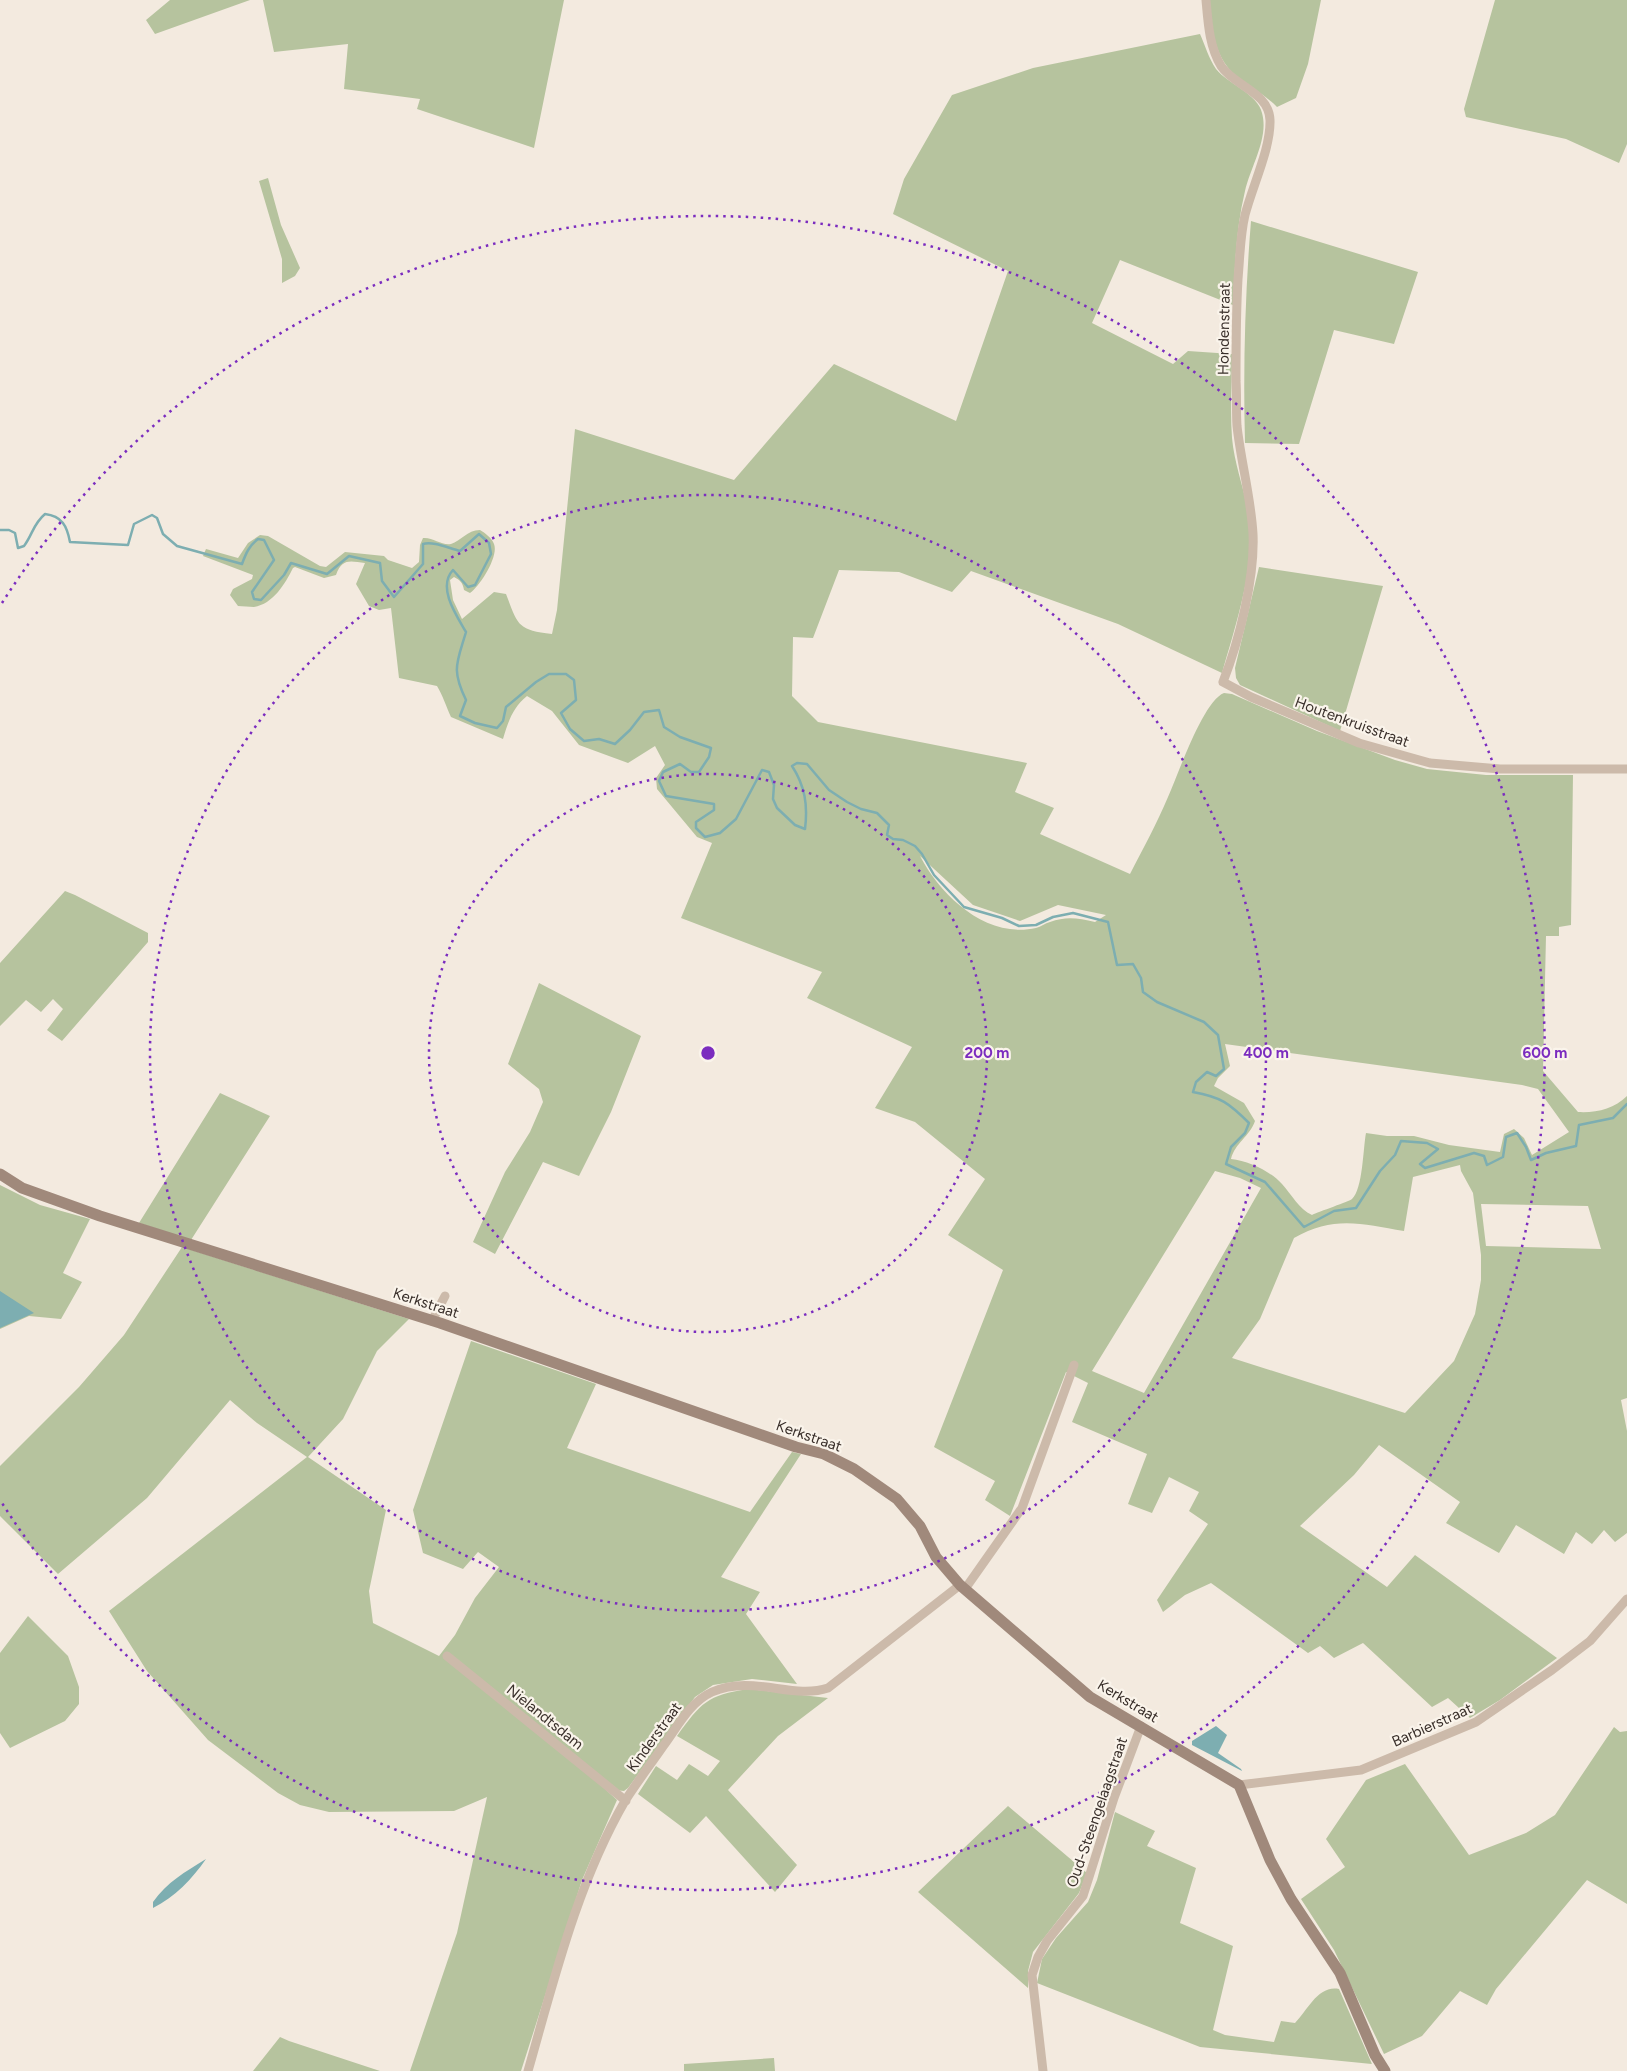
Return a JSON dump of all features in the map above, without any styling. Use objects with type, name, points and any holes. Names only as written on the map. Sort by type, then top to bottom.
[{"type":"street","name":"Hondenstraat","points":[[1206,0],[1212,46],[1218,61],[1229,75],[1262,99],[1268,109],[1270,119],[1266,146],[1245,216],[1235,317],[1237,424],[1253,536],[1251,573],[1242,618],[1223,682]]},
{"type":"street","name":"Houtenkruisstraat","points":[[1223,682],[1251,698],[1359,743],[1430,763],[1500,769],[1627,769]]},
{"type":"street","name":"Kerkstraat","points":[[0,1174],[22,1188],[100,1216],[432,1321],[796,1447],[824,1454],[854,1469],[896,1499],[920,1526],[936,1557],[962,1587],[1090,1697],[1239,1785]]},
{"type":"street","points":[[432,1321],[445,1296]]},
{"type":"street","name":"Kinderstraat","points":[[528,2071],[568,1933],[596,1858],[626,1800],[688,1711],[706,1695],[726,1688],[750,1684],[813,1692],[828,1688],[962,1587],[1022,1508],[1074,1365]]},
{"type":"street","name":"Barbierstraat","points":[[1239,1785],[1361,1770],[1476,1722],[1552,1670],[1590,1641],[1627,1599]]},
{"type":"street","name":"Nielandtsdam","points":[[447,1656],[626,1800]]},
{"type":"street","name":"Oud-Steengelaagstraat","points":[[1043,2071],[1032,1975],[1038,1957],[1047,1941],[1083,1896],[1114,1798],[1141,1726]]},
{"type":"street","points":[[1239,1785],[1270,1860],[1290,1899],[1340,1973],[1385,2071]]},
{"type":"green space","points":[[170,0],[250,0],[155,34],[146,20]]},
{"type":"green space","points":[[263,0],[564,0],[534,148],[417,109],[420,99],[344,89],[348,44],[274,52]]},
{"type":"green space","points":[[1209,0],[1321,0],[1308,64],[1296,98],[1277,107],[1231,71],[1219,53],[1213,33]]},
{"type":"green space","points":[[1495,0],[1627,0],[1627,144],[1619,163],[1566,139],[1466,117],[1464,109]]},
{"type":"green space","points":[[1200,34],[1216,69],[1255,100],[1262,113],[1264,123],[1261,142],[1245,191],[1240,219],[1236,247],[1233,305],[1120,260],[1092,323],[1173,364],[1188,351],[1232,354],[1232,438],[1248,511],[1251,535],[1245,587],[1222,673],[1118,624],[971,571],[952,592],[899,572],[839,570],[813,638],[793,637],[792,696],[818,722],[1027,763],[1015,792],[1054,808],[1040,834],[1130,874],[1168,797],[1200,724],[1216,699],[1224,693],[1232,694],[1317,731],[1395,760],[1427,769],[1486,775],[1573,775],[1571,925],[1559,927],[1559,936],[1546,936],[1543,1071],[1578,1112],[1591,1112],[1611,1107],[1627,1096],[1627,1398],[1621,1400],[1627,1431],[1627,1533],[1615,1542],[1604,1530],[1592,1544],[1576,1532],[1564,1554],[1516,1525],[1499,1553],[1446,1523],[1460,1502],[1379,1445],[1354,1475],[1300,1526],[1387,1587],[1415,1555],[1557,1658],[1500,1700],[1470,1718],[1448,1698],[1432,1707],[1363,1643],[1334,1658],[1320,1646],[1308,1653],[1211,1583],[1185,1595],[1163,1612],[1157,1600],[1208,1524],[1189,1511],[1199,1492],[1169,1477],[1152,1513],[1128,1504],[1147,1454],[1072,1422],[1088,1383],[1066,1372],[1010,1516],[985,1500],[995,1481],[934,1447],[1003,1270],[948,1235],[985,1179],[915,1122],[875,1108],[912,1047],[807,998],[822,972],[681,918],[712,843],[697,837],[657,789],[656,778],[665,765],[655,746],[628,763],[579,745],[552,711],[527,696],[515,710],[503,739],[451,717],[437,686],[399,678],[391,608],[379,610],[369,606],[356,584],[365,563],[344,563],[336,575],[324,578],[295,567],[273,598],[261,605],[252,607],[238,606],[230,595],[233,589],[252,579],[253,575],[203,556],[206,549],[238,558],[248,543],[260,535],[268,536],[320,566],[326,567],[345,552],[384,556],[388,560],[412,568],[419,562],[420,545],[423,538],[451,544],[475,530],[480,530],[492,540],[495,549],[494,556],[483,578],[470,593],[464,590],[458,579],[454,577],[450,580],[453,600],[462,619],[494,592],[506,594],[513,613],[520,624],[525,628],[552,634],[557,610],[575,429],[734,480],[834,364],[956,421],[1008,271],[893,214],[904,179],[952,95],[1033,68]],"holes":[[[920,856],[973,905],[1020,921],[1058,905],[1106,915],[1095,922],[1067,918],[1036,928],[1018,930],[1000,927],[983,921],[967,911],[940,886]],[[1225,1044],[1522,1085],[1538,1089],[1569,1132],[1532,1155],[1524,1138],[1514,1129],[1504,1134],[1500,1152],[1449,1145],[1414,1136],[1387,1136],[1366,1133],[1356,1194],[1350,1200],[1312,1215],[1299,1205],[1272,1175],[1252,1164],[1231,1159],[1236,1148],[1250,1131],[1255,1121],[1244,1103],[1214,1086],[1218,1078],[1230,1066]],[[1460,1165],[1461,1171],[1473,1193],[1481,1255],[1481,1280],[1475,1314],[1454,1361],[1405,1413],[1232,1358],[1260,1319],[1294,1238],[1322,1226],[1348,1223],[1404,1231],[1413,1177]],[[1215,1171],[1240,1178],[1261,1188],[1144,1393],[1092,1371]],[[1481,1204],[1588,1206],[1601,1249],[1486,1246]]]},
{"type":"green space","points":[[268,178],[281,225],[300,268],[295,276],[282,283],[282,259],[259,181]]},
{"type":"green space","points":[[1251,221],[1418,272],[1394,344],[1334,330],[1299,444],[1245,443],[1245,332]]},
{"type":"green space","points":[[1259,567],[1383,586],[1340,731],[1240,685],[1236,678],[1235,668]]},
{"type":"green space","points":[[65,891],[148,933],[148,942],[62,1041],[47,1030],[63,1009],[53,999],[41,1012],[26,1000],[0,1026],[0,963]]},
{"type":"green space","points":[[539,983],[641,1036],[611,1112],[579,1176],[543,1162],[495,1254],[473,1242],[505,1172],[530,1132],[543,1102],[539,1089],[508,1064]]},
{"type":"green space","points":[[220,1093],[270,1116],[191,1240],[139,1223]]},
{"type":"green space","points":[[0,1185],[40,1205],[90,1219],[63,1273],[82,1282],[61,1319],[29,1316],[0,1329]]},
{"type":"green space","points":[[182,1247],[409,1319],[377,1351],[343,1419],[308,1457],[386,1510],[369,1591],[373,1623],[439,1656],[455,1635],[475,1598],[499,1567],[478,1552],[463,1569],[423,1553],[413,1510],[471,1341],[596,1384],[567,1448],[750,1512],[792,1452],[801,1454],[721,1577],[760,1592],[746,1614],[797,1684],[752,1679],[713,1685],[695,1697],[628,1788],[624,1791],[605,1789],[617,1800],[582,1880],[521,2071],[410,2071],[457,1933],[487,1797],[454,1811],[329,1812],[300,1805],[278,1793],[208,1740],[147,1671],[109,1611],[307,1457],[257,1423],[230,1400],[147,1498],[58,1574],[0,1516],[0,1466],[79,1387],[124,1335]]},
{"type":"green space","points":[[28,1616],[68,1656],[79,1687],[79,1704],[65,1721],[10,1748],[0,1733],[0,1653]]},
{"type":"green space","points":[[748,1689],[828,1698],[778,1736],[728,1790],[797,1865],[775,1892],[706,1816],[690,1833],[638,1794],[656,1766],[677,1780],[689,1764],[708,1776],[720,1761],[677,1736],[692,1716],[706,1702],[723,1694]]},
{"type":"green space","points":[[1614,1727],[1620,1732],[1627,1731],[1627,1904],[1587,1880],[1496,1989],[1487,2005],[1460,1991],[1422,2036],[1384,2054],[1334,1950],[1301,1899],[1345,1867],[1326,1839],[1366,1780],[1405,1764],[1469,1855],[1526,1833],[1555,1815]]},
{"type":"green space","points":[[1008,1806],[1087,1873],[1079,1893],[1033,1952],[1028,1971],[1028,1988],[918,1892]]},
{"type":"green space","points":[[1115,1812],[1155,1831],[1147,1846],[1196,1868],[1180,1923],[1233,1946],[1213,2030],[1225,2035],[1274,2042],[1281,2021],[1295,2023],[1319,1995],[1325,1991],[1339,1989],[1372,2064],[1200,2047],[1037,1983],[1042,1959],[1056,1938],[1088,1902],[1097,1880]]},
{"type":"green space","points":[[280,2037],[289,2041],[380,2071],[253,2071]]},
{"type":"green space","points":[[774,2058],[775,2071],[684,2071],[684,2064]]},
{"type":"water","points":[[0,1291],[34,1313],[0,1328]]},
{"type":"water","points":[[1216,1726],[1227,1735],[1218,1753],[1242,1771],[1192,1745],[1192,1741]]},
{"type":"water","points":[[206,1859],[182,1887],[169,1899],[153,1908],[153,1902],[164,1889]]},
{"type":"waterway","points":[[0,530],[9,530],[15,533],[18,548],[24,546],[45,514],[56,517],[63,523],[70,542],[128,545],[134,524],[152,515],[157,518],[163,534],[177,546],[242,564],[252,544],[258,539],[264,540],[274,560],[252,592],[254,599],[261,600],[284,575],[291,563],[327,574],[349,556],[380,563],[382,581],[394,597],[423,564],[423,544],[436,544],[460,551],[479,534],[489,543],[491,554],[475,585],[468,587],[453,570],[447,584],[447,593],[450,601],[466,632],[457,666],[458,681],[466,700],[460,716],[475,723],[497,728],[503,721],[506,707],[536,682],[549,674],[566,674],[574,680],[576,700],[561,713],[570,729],[584,741],[599,739],[615,744],[630,730],[644,712],[659,710],[664,727],[680,737],[711,748],[709,757],[699,772],[691,772],[680,764],[663,772],[659,781],[666,796],[714,804],[714,810],[696,822],[696,828],[705,837],[720,833],[736,819],[762,770],[769,772],[774,785],[773,799],[777,808],[795,825],[805,829],[806,812],[803,788],[792,766],[797,763],[807,764],[829,790],[861,809],[877,813],[889,825],[887,835],[893,839],[903,840],[915,846],[934,875],[964,907],[1002,918],[1019,926],[1036,925],[1053,917],[1073,913],[1108,922],[1117,965],[1133,964],[1141,978],[1143,992],[1157,1002],[1204,1022],[1218,1035],[1224,1069],[1216,1076],[1207,1072],[1196,1082],[1193,1092],[1211,1096],[1224,1102],[1236,1110],[1249,1123],[1245,1133],[1231,1147],[1226,1164],[1265,1182],[1304,1227],[1334,1211],[1356,1208],[1380,1171],[1395,1155],[1401,1141],[1427,1143],[1438,1149],[1420,1164],[1425,1168],[1474,1153],[1484,1156],[1487,1165],[1503,1157],[1506,1137],[1517,1133],[1526,1147],[1531,1160],[1546,1153],[1576,1146],[1579,1125],[1613,1118],[1627,1104]]}]
